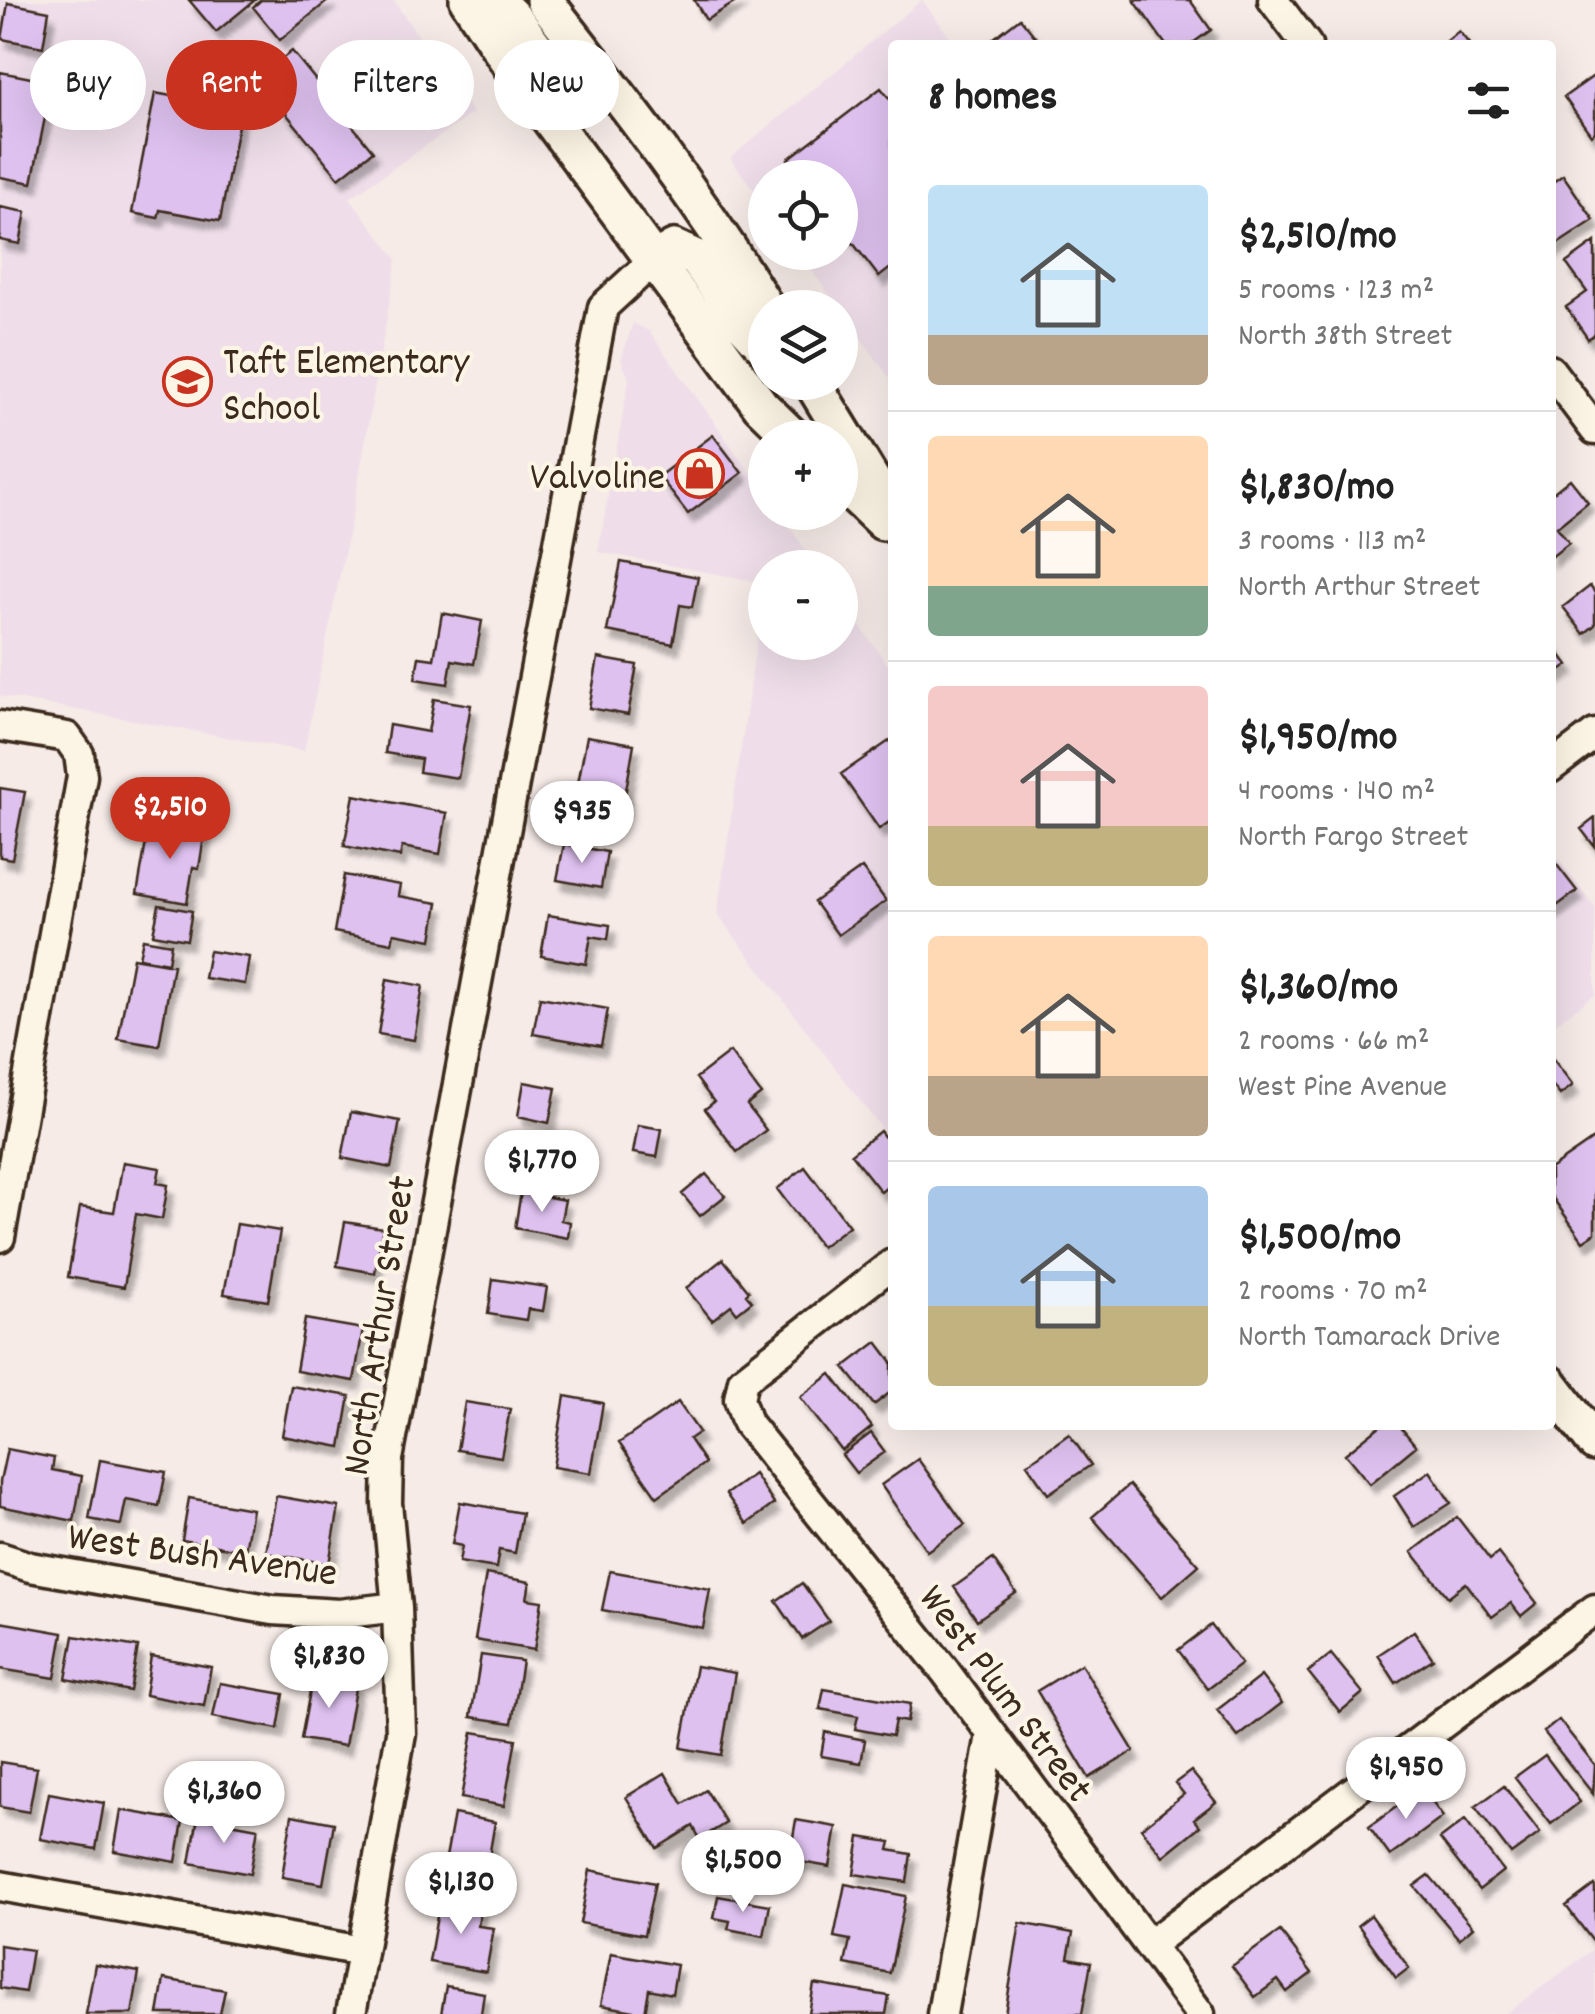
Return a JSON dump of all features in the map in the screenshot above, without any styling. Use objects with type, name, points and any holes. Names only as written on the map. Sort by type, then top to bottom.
[{"type":"main road","points":[[468,0],[516,72],[761,406],[775,420]]},
{"type":"main road","points":[[492,0],[501,5],[528,40]]},
{"type":"main road","points":[[544,0],[575,40]]},
{"type":"main road","points":[[619,97],[726,241],[755,290]]},
{"type":"main road","points":[[654,260],[674,248],[696,258],[748,328]]},
{"type":"main road","points":[[821,400],[888,507]]},
{"type":"main road","points":[[858,498],[888,527]]},
{"type":"main road","points":[[1556,1392],[1595,1443]]},
{"type":"street","points":[[1273,0],[1303,40]]},
{"type":"street","name":"North Arthur Street","points":[[351,2014],[400,1733],[388,1459],[603,308],[654,260]]},
{"type":"street","points":[[1556,378],[1595,430]]},
{"type":"street","points":[[0,726],[67,738],[79,754],[82,776],[0,1237]]},
{"type":"street","points":[[1556,763],[1595,734]]},
{"type":"street","name":"West Plum Street","points":[[888,1267],[743,1380],[739,1399],[747,1423],[945,1672],[1200,2014]]},
{"type":"street","name":"West Bush Avenue","points":[[0,1557],[30,1567],[273,1610],[339,1614],[397,1607]]},
{"type":"street","points":[[1150,1945],[1595,1608]]},
{"type":"street","points":[[942,2014],[992,1735]]},
{"type":"street","points":[[0,1886],[362,1951]]},
{"type":"shaded area","name":"Taft Elementary School","points":[[0,0],[393,0],[421,40],[317,40],[317,130],[448,130],[350,198],[397,259],[354,506],[304,751],[0,696]]},
{"type":"shaded area","points":[[922,0],[952,40],[888,40],[888,375],[858,334],[858,290],[826,290],[811,270],[858,270],[858,160],[748,160],[748,182],[730,158]]},
{"type":"shaded area","points":[[633,323],[649,331],[748,469],[748,530],[791,530],[806,550],[748,550],[748,580],[598,552],[629,379],[621,360]]},
{"type":"shaded area","points":[[858,623],[888,665],[888,1137],[717,914],[754,660],[858,660]]},
{"type":"shaded area","points":[[1556,856],[1595,908],[1595,995],[1556,1023]]},
{"type":"shaded area","points":[[1595,1948],[1595,2014],[1505,2014]]},
{"type":"building","points":[[189,0],[255,0],[216,32]]},
{"type":"building","points":[[261,0],[329,0],[280,40],[253,7]]},
{"type":"building","points":[[694,0],[739,0],[706,20]]},
{"type":"building","points":[[1134,0],[1190,0],[1211,30],[1197,40],[1162,40]]},
{"type":"building","points":[[8,3],[49,11],[44,40],[30,40],[30,44],[2,39]]},
{"type":"building","points":[[1020,18],[1037,39],[1036,40],[991,40]]},
{"type":"building","points":[[1459,31],[1466,40],[1448,40]]},
{"type":"building","points":[[297,57],[317,82],[317,130],[356,130],[373,151],[339,178],[297,127]]},
{"type":"building","points":[[0,72],[30,78],[30,130],[42,130],[32,183],[0,177]]},
{"type":"building","points":[[1595,75],[1595,132],[1591,135],[1564,97]]},
{"type":"building","points":[[881,88],[888,97],[888,270],[879,277],[858,250],[858,160],[789,160]]},
{"type":"building","points":[[155,93],[166,95],[166,130],[237,130],[220,221],[160,210],[158,218],[132,213]]},
{"type":"building","points":[[1563,175],[1594,220],[1556,245],[1556,180]]},
{"type":"building","points":[[0,207],[26,212],[20,244],[0,240]]},
{"type":"building","points":[[1595,242],[1595,334],[1588,339],[1566,307],[1587,292],[1566,263]]},
{"type":"building","name":"Valvoline","points":[[713,435],[742,473],[688,514],[659,476]]},
{"type":"building","points":[[1570,479],[1588,502],[1557,527],[1569,543],[1556,553],[1556,490]]},
{"type":"building","points":[[621,562],[698,577],[692,607],[680,605],[673,644],[607,631]]},
{"type":"building","points":[[1590,586],[1595,593],[1595,625],[1584,634],[1563,607]]},
{"type":"building","points":[[442,613],[482,621],[474,664],[452,660],[448,684],[415,679],[419,657],[434,659]]},
{"type":"building","points":[[1556,648],[1568,665],[1556,673]]},
{"type":"building","points":[[598,658],[637,665],[628,715],[589,708]]},
{"type":"building","points":[[434,699],[471,705],[458,778],[419,772],[421,759],[385,753],[389,725],[428,732]]},
{"type":"building","points":[[587,736],[634,744],[623,807],[575,799]]},
{"type":"building","points":[[888,742],[888,823],[879,829],[841,774]]},
{"type":"building","points":[[0,788],[25,792],[12,859],[0,857]]},
{"type":"building","points":[[354,795],[447,813],[440,854],[402,847],[400,857],[344,846]]},
{"type":"building","points":[[1595,818],[1595,847],[1581,829]]},
{"type":"building","points":[[163,823],[205,831],[199,868],[193,867],[187,903],[137,894],[149,825],[163,828]]},
{"type":"building","points":[[564,844],[607,852],[601,888],[557,880]]},
{"type":"building","points":[[1556,864],[1577,891],[1556,907]]},
{"type":"building","points":[[862,868],[886,901],[838,935],[814,902]]},
{"type":"building","points":[[344,875],[400,885],[398,896],[438,903],[432,940],[394,933],[392,943],[334,932]]},
{"type":"building","points":[[159,905],[192,911],[187,940],[153,934]]},
{"type":"building","points":[[548,915],[610,925],[608,939],[591,936],[586,964],[541,956]]},
{"type":"building","points":[[143,939],[171,944],[168,963],[139,958]]},
{"type":"building","points":[[209,951],[249,957],[245,984],[204,978]]},
{"type":"building","points":[[133,958],[173,965],[159,1046],[118,1039]]},
{"type":"building","points":[[387,979],[423,986],[414,1040],[378,1034]]},
{"type":"building","points":[[540,997],[608,1009],[601,1046],[533,1034]]},
{"type":"building","points":[[730,1052],[761,1094],[747,1105],[766,1130],[737,1152],[705,1109],[714,1102],[696,1078]]},
{"type":"building","points":[[1556,1063],[1573,1085],[1560,1095],[1556,1090]]},
{"type":"building","points":[[524,1082],[556,1088],[549,1123],[518,1116]]},
{"type":"building","points":[[351,1112],[400,1121],[391,1168],[342,1158]]},
{"type":"building","points":[[638,1125],[662,1129],[657,1157],[633,1153]]},
{"type":"building","points":[[880,1131],[888,1142],[888,1186],[881,1192],[851,1154]]},
{"type":"building","points":[[1595,1138],[1595,1233],[1583,1241],[1556,1203],[1556,1165]]},
{"type":"building","points":[[514,1139],[544,1144],[541,1164],[510,1159]]},
{"type":"building","points":[[123,1162],[160,1168],[157,1183],[168,1185],[162,1219],[136,1214],[124,1287],[68,1277],[80,1207],[114,1212]]},
{"type":"building","points":[[805,1167],[849,1226],[821,1247],[777,1189]]},
{"type":"building","points":[[706,1174],[725,1196],[700,1216],[682,1194]]},
{"type":"building","points":[[521,1192],[565,1200],[561,1220],[570,1222],[568,1238],[515,1228]]},
{"type":"building","points":[[345,1222],[383,1228],[375,1273],[337,1266]]},
{"type":"building","points":[[237,1224],[280,1231],[268,1301],[224,1294]]},
{"type":"building","points":[[723,1259],[749,1291],[746,1294],[752,1301],[737,1313],[731,1305],[712,1320],[686,1288]]},
{"type":"building","points":[[493,1279],[547,1287],[543,1311],[528,1309],[526,1320],[488,1314]]},
{"type":"building","points":[[305,1319],[363,1329],[354,1381],[296,1371]]},
{"type":"building","points":[[877,1342],[888,1357],[888,1394],[874,1405],[844,1367]]},
{"type":"building","points":[[831,1374],[872,1427],[842,1451],[800,1397]]},
{"type":"building","points":[[291,1386],[350,1396],[341,1447],[282,1436]]},
{"type":"building","points":[[565,1396],[603,1403],[591,1473],[553,1467]]},
{"type":"building","points":[[465,1402],[510,1409],[501,1457],[457,1450]]},
{"type":"building","points":[[678,1402],[699,1432],[689,1439],[705,1463],[657,1497],[619,1443]]},
{"type":"building","points":[[1375,1430],[1403,1430],[1416,1446],[1370,1484],[1345,1454]]},
{"type":"building","points":[[871,1433],[885,1452],[856,1473],[842,1455]]},
{"type":"building","points":[[1069,1434],[1091,1465],[1048,1494],[1027,1464]]},
{"type":"building","points":[[7,1449],[54,1458],[52,1470],[82,1476],[74,1521],[0,1506]]},
{"type":"building","points":[[918,1459],[965,1525],[927,1551],[881,1485]]},
{"type":"building","points":[[100,1460],[166,1472],[159,1506],[126,1500],[121,1525],[89,1519]]},
{"type":"building","points":[[1430,1471],[1451,1503],[1414,1527],[1394,1496]]},
{"type":"building","points":[[754,1474],[774,1504],[747,1524],[726,1494]]},
{"type":"building","points":[[1129,1485],[1199,1565],[1162,1597],[1092,1517]]},
{"type":"building","points":[[276,1496],[339,1507],[329,1564],[266,1553]]},
{"type":"building","points":[[189,1498],[252,1509],[245,1551],[182,1540]]},
{"type":"building","points":[[460,1502],[522,1513],[515,1553],[499,1550],[496,1568],[459,1562],[462,1546],[452,1544]]},
{"type":"building","points":[[1457,1517],[1490,1560],[1498,1553],[1537,1603],[1521,1616],[1511,1603],[1492,1617],[1466,1583],[1448,1597],[1412,1552]]},
{"type":"building","points":[[993,1559],[1016,1593],[977,1620],[954,1587]]},
{"type":"building","points":[[610,1571],[710,1589],[703,1628],[602,1610]]},
{"type":"building","points":[[486,1574],[530,1582],[527,1599],[542,1601],[534,1650],[475,1640]]},
{"type":"building","points":[[802,1583],[829,1621],[802,1639],[776,1601]]},
{"type":"building","points":[[0,1622],[63,1633],[55,1678],[0,1669]]},
{"type":"building","points":[[1211,1625],[1241,1664],[1208,1689],[1178,1650]]},
{"type":"building","points":[[1414,1631],[1433,1659],[1396,1683],[1378,1655]]},
{"type":"building","points":[[74,1636],[138,1647],[130,1691],[66,1679]]},
{"type":"building","points":[[1331,1654],[1363,1693],[1340,1712],[1308,1672]]},
{"type":"building","points":[[481,1655],[522,1661],[512,1723],[471,1717]]},
{"type":"building","points":[[151,1656],[211,1667],[204,1706],[145,1695]]},
{"type":"building","points":[[1081,1664],[1134,1751],[1089,1778],[1037,1691]]},
{"type":"building","points":[[696,1666],[735,1673],[721,1755],[681,1748]]},
{"type":"building","points":[[313,1675],[356,1683],[345,1746],[301,1739]]},
{"type":"building","points":[[1261,1676],[1282,1703],[1238,1737],[1217,1710]]},
{"type":"building","points":[[220,1683],[284,1694],[278,1729],[213,1717]]},
{"type":"building","points":[[824,1689],[910,1704],[907,1722],[895,1720],[892,1736],[855,1729],[858,1716],[820,1709]]},
{"type":"building","points":[[1559,1720],[1595,1765],[1593,1794],[1544,1732]]},
{"type":"building","points":[[473,1732],[516,1739],[504,1806],[461,1798]]},
{"type":"building","points":[[825,1732],[865,1740],[861,1763],[821,1756]]},
{"type":"building","points":[[1545,1755],[1580,1802],[1551,1824],[1515,1777]]},
{"type":"building","points":[[0,1762],[37,1768],[29,1812],[0,1807]]},
{"type":"building","points":[[1191,1771],[1216,1802],[1194,1819],[1200,1826],[1163,1856],[1141,1828],[1184,1794],[1175,1783]]},
{"type":"building","points":[[665,1773],[683,1804],[706,1790],[726,1823],[700,1839],[693,1826],[657,1848],[626,1797]]},
{"type":"building","points":[[1504,1786],[1540,1833],[1511,1854],[1475,1807]]},
{"type":"building","points":[[1422,1788],[1443,1817],[1390,1856],[1369,1827]]},
{"type":"building","points":[[49,1793],[104,1803],[96,1849],[40,1839]]},
{"type":"building","points":[[121,1810],[183,1821],[176,1862],[114,1851]]},
{"type":"building","points":[[454,1814],[495,1822],[484,1886],[442,1879]]},
{"type":"building","points":[[292,1815],[334,1823],[323,1884],[282,1877]]},
{"type":"building","points":[[198,1817],[258,1828],[250,1874],[190,1863]]},
{"type":"building","points":[[796,1820],[837,1827],[830,1867],[789,1860]]},
{"type":"building","points":[[1465,1820],[1503,1871],[1479,1890],[1440,1839]]},
{"type":"building","points":[[860,1837],[891,1842],[889,1850],[911,1854],[907,1882],[854,1874]]},
{"type":"building","points":[[590,1870],[655,1883],[644,1935],[580,1923]]},
{"type":"building","points":[[1429,1875],[1473,1927],[1459,1939],[1414,1886]]},
{"type":"building","points":[[845,1884],[906,1896],[890,1973],[845,1964],[850,1940],[834,1937]]},
{"type":"building","points":[[1595,1887],[1595,1944],[1566,1906]]},
{"type":"building","points":[[718,1896],[770,1905],[764,1936],[728,1929],[730,1921],[714,1918]]},
{"type":"building","points":[[440,1899],[481,1907],[478,1926],[494,1928],[486,1972],[429,1962]]},
{"type":"building","points":[[1371,1915],[1409,1968],[1396,1978],[1358,1925]]},
{"type":"building","points":[[1020,1923],[1073,1933],[1068,1958],[1091,1962],[1082,2014],[1005,2014]]},
{"type":"building","points":[[1280,1931],[1312,1973],[1287,1992],[1278,1980],[1255,1997],[1232,1966]]},
{"type":"building","points":[[0,1945],[32,1950],[25,1992],[0,1988]]},
{"type":"building","points":[[611,1953],[677,1965],[672,1994],[649,1989],[645,2013],[601,2005]]},
{"type":"building","points":[[95,1964],[139,1972],[132,2014],[86,2014]]},
{"type":"building","points":[[164,1979],[225,1990],[220,2014],[158,2014]]},
{"type":"building","points":[[814,1984],[889,1996],[886,2014],[809,2014]]},
{"type":"building","points":[[446,1986],[484,1993],[481,2014],[441,2014]]},
{"type":"place","name":"Taft Elementary School","points":[[188,382]]},
{"type":"place","name":"Valvoline","points":[[700,474]]}]
